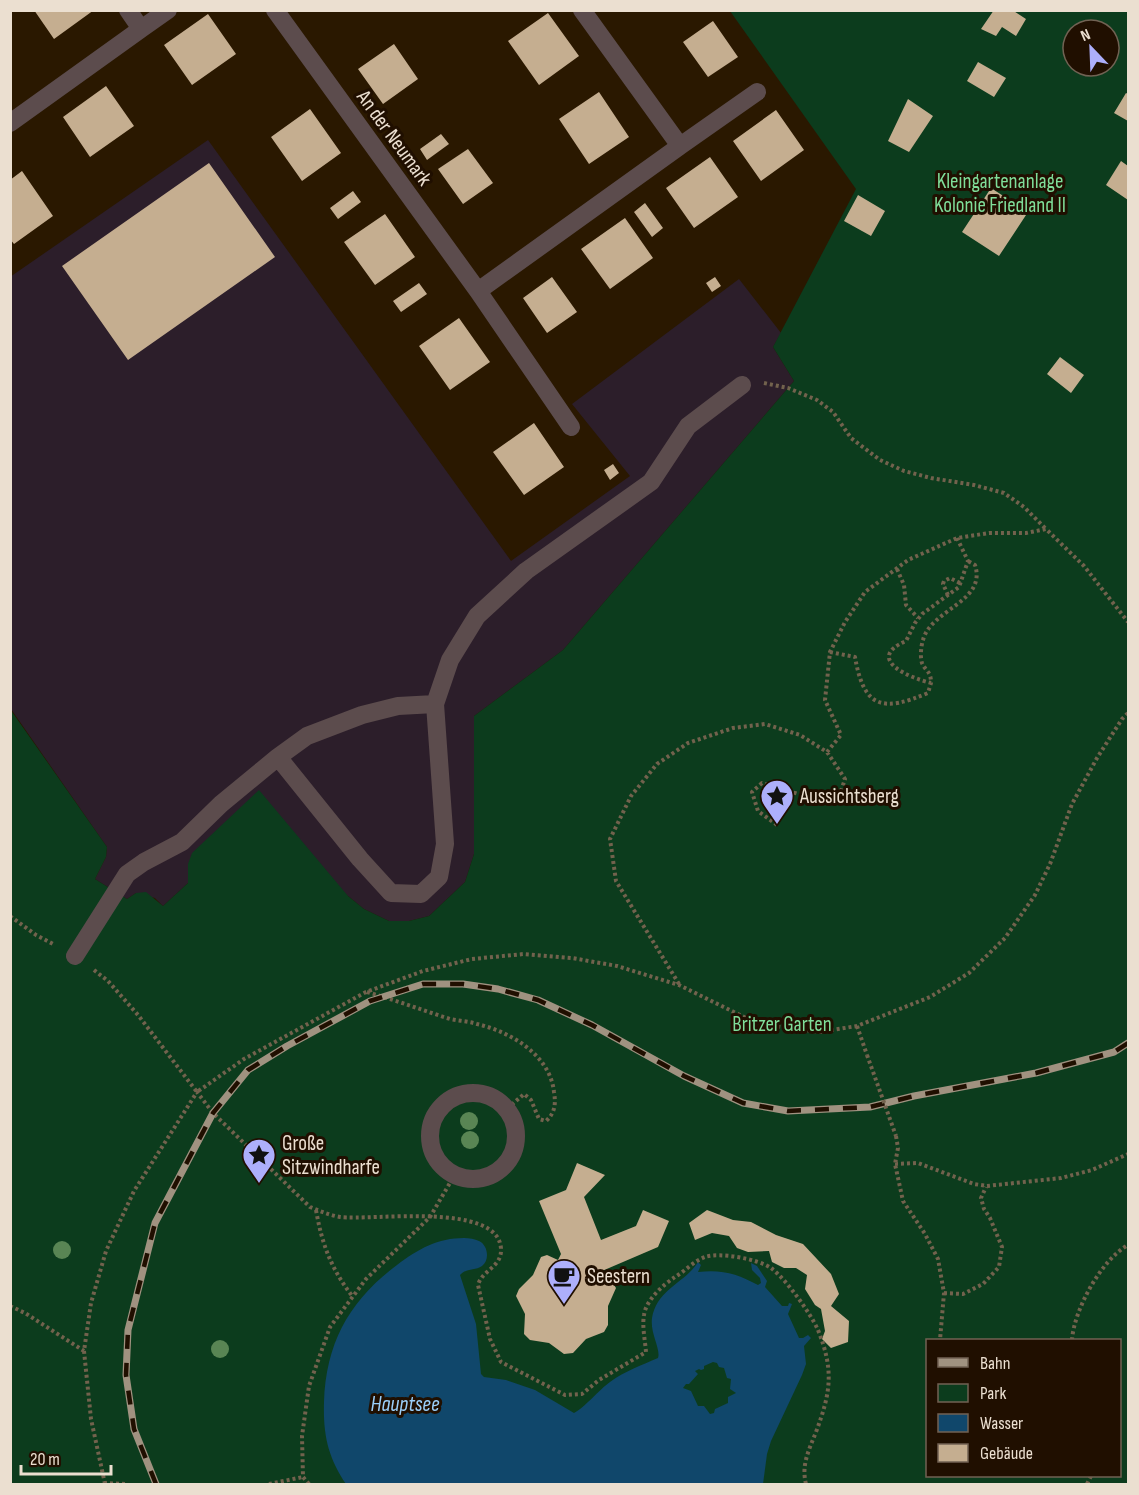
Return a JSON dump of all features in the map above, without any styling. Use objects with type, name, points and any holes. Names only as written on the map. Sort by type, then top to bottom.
[{"type":"lane","points":[[128,10],[141,29]]},
{"type":"lane","points":[[12,118],[168,10]]},
{"type":"lane","name":"An der Neumark","points":[[275,10],[478,291],[571,427]]},
{"type":"lane","points":[[582,10],[680,146]]},
{"type":"lane","points":[[478,291],[757,92]]},
{"type":"lane","points":[[278,757],[360,859],[391,892],[421,894],[439,877],[445,844],[435,704],[450,660],[477,616],[526,571],[651,482],[688,426],[742,385]]},
{"type":"lane","points":[[75,956],[127,874],[144,862],[182,842],[221,804],[307,736],[362,715],[398,706],[435,704]]},
{"type":"lane","points":[[471,1093],[496,1099],[507,1109],[514,1122],[517,1136],[515,1151],[508,1164],[483,1179],[468,1180],[454,1176],[442,1167],[433,1154],[429,1140],[431,1125],[438,1111],[458,1095],[471,1093]]},
{"type":"path","points":[[788,388],[817,400],[833,412],[851,438],[880,460],[904,471],[1004,493],[1024,507],[1083,566],[1128,622]]},
{"type":"path","points":[[827,752],[841,735],[825,700],[830,652],[845,622],[865,592],[908,560],[957,538],[988,533],[1026,533],[1046,529]]},
{"type":"path","points":[[830,652],[855,657],[858,679],[865,692],[874,700],[889,704],[904,703],[928,693],[931,674],[922,662],[923,639],[929,627],[970,594],[976,581],[975,565],[968,561],[957,538]]},
{"type":"path","points":[[931,683],[894,666],[888,654],[892,648],[906,641],[918,618],[959,587],[968,561]]},
{"type":"path","points":[[897,569],[904,585],[906,606],[918,618]]},
{"type":"path","points":[[948,595],[944,581],[950,578],[960,583]]},
{"type":"path","points":[[128,1485],[104,1484],[91,1419],[84,1351],[91,1303],[106,1251],[134,1191],[197,1092],[244,1059],[366,992],[423,971],[472,959],[524,954],[572,958],[617,966],[679,985],[748,1019],[775,1026],[820,1032],[857,1026],[930,997],[969,973],[1005,938],[1035,895],[1050,864],[1072,804],[1097,758],[1128,713]]},
{"type":"path","points":[[679,985],[616,880],[610,839],[631,796],[657,764],[688,743],[733,728],[765,724],[800,735],[827,752],[845,778],[841,791],[833,802],[762,783],[752,792],[758,811],[777,825]]},
{"type":"path","points":[[10,916],[75,956],[108,981],[230,1130],[253,1149],[310,1207],[326,1214],[342,1217],[430,1217],[481,1223],[492,1231],[501,1246],[501,1258],[492,1269],[480,1277],[478,1285],[490,1339],[501,1362],[565,1395],[582,1394],[599,1380],[646,1352],[644,1315],[648,1303],[665,1284],[693,1263],[706,1256],[736,1257],[771,1268],[803,1304],[811,1317],[828,1361],[829,1386],[817,1430],[806,1457],[804,1477],[806,1485]]},
{"type":"path","points":[[366,992],[453,1020],[478,1024],[510,1036],[531,1051],[543,1062],[553,1082],[555,1101],[553,1114],[546,1121],[539,1119],[531,1100],[524,1094],[507,1109]]},
{"type":"path","points":[[857,1026],[896,1136],[898,1148],[895,1164],[903,1201],[938,1259],[944,1293],[940,1339]]},
{"type":"path","points":[[895,1164],[918,1163],[974,1184],[987,1186],[1061,1178],[1092,1170],[1128,1154]]},
{"type":"path","points":[[309,1485],[303,1477],[302,1436],[309,1386],[330,1327],[366,1279],[430,1217],[454,1176]]},
{"type":"path","points":[[944,1293],[963,1294],[983,1284],[999,1267],[1002,1247],[981,1198],[987,1186]]},
{"type":"path","points":[[316,1209],[324,1248],[340,1281],[352,1297]]},
{"type":"path","points":[[1072,1339],[1080,1305],[1098,1276],[1121,1249],[1128,1245]]},
{"type":"path","points":[[10,1306],[84,1351]]},
{"type":"path","points":[[269,1485],[303,1477]]},
{"type":"shaded area","points":[[208,140],[511,561],[630,476],[572,404],[739,279],[781,333],[773,347],[794,381],[563,650],[474,716],[474,854],[465,882],[429,916],[409,921],[389,921],[364,909],[348,896],[188,864],[188,883],[163,906],[155,898],[136,893],[127,899],[95,879],[106,857],[107,847],[11,709],[10,277]]},
{"type":"green space","name":"Britzer Garten","points":[[730,11],[1128,11],[1128,1484],[11,1484],[10,709],[107,847],[106,857],[95,879],[127,899],[136,893],[146,892],[163,906],[188,883],[188,864],[192,853],[259,790],[348,896],[364,909],[389,921],[409,921],[429,916],[465,882],[474,854],[474,716],[563,650],[794,381],[773,347],[856,189]]},
{"type":"water","name":"Hauptsee","points":[[455,1239],[477,1240],[482,1243],[487,1253],[482,1266],[465,1271],[460,1275],[476,1324],[481,1374],[484,1377],[506,1380],[535,1390],[574,1413],[616,1378],[658,1358],[652,1324],[655,1308],[665,1293],[686,1276],[698,1262],[701,1265],[698,1272],[730,1273],[758,1285],[761,1283],[760,1278],[752,1270],[751,1263],[757,1266],[767,1281],[765,1287],[782,1306],[792,1304],[788,1314],[799,1338],[808,1335],[811,1338],[804,1346],[806,1364],[802,1375],[771,1441],[763,1484],[346,1484],[331,1455],[324,1425],[326,1380],[330,1360],[344,1324],[354,1308],[380,1278],[421,1249],[437,1242]],"holes":[[[713,1362],[719,1367],[724,1368],[727,1378],[731,1379],[730,1389],[736,1393],[728,1397],[728,1403],[710,1414],[704,1406],[698,1406],[691,1391],[683,1388],[698,1374],[695,1371],[704,1369],[704,1366]]]},
{"type":"building","points":[[34,10],[94,10],[54,39]]},
{"type":"building","points":[[994,10],[1012,10],[1026,19],[1016,36],[1002,27],[996,36],[981,29]]},
{"type":"building","points":[[548,13],[579,56],[539,85],[508,41]]},
{"type":"building","points":[[208,14],[236,54],[192,85],[164,45]]},
{"type":"building","points":[[713,21],[738,57],[708,77],[683,42]]},
{"type":"building","points":[[394,44],[418,79],[383,104],[358,69]]},
{"type":"building","points":[[978,62],[1006,78],[994,97],[967,81]]},
{"type":"building","points":[[106,86],[134,126],[90,157],[63,117]]},
{"type":"building","points":[[599,92],[629,137],[589,164],[559,119]]},
{"type":"building","points":[[1126,93],[1128,94],[1128,121],[1114,113]]},
{"type":"building","points":[[908,99],[933,116],[909,152],[888,141]]},
{"type":"building","points":[[310,109],[341,153],[302,181],[271,137]]},
{"type":"building","points":[[776,110],[804,150],[761,181],[733,141]]},
{"type":"building","points":[[441,134],[449,144],[427,160],[420,149]]},
{"type":"building","points":[[468,149],[493,183],[463,204],[438,169]]},
{"type":"building","points":[[710,157],[738,197],[694,228],[666,188]]},
{"type":"building","points":[[1121,161],[1128,166],[1128,200],[1106,185]]},
{"type":"building","points":[[209,163],[275,257],[128,360],[62,266]]},
{"type":"building","points":[[22,171],[53,216],[14,244],[10,239],[10,180]]},
{"type":"building","points":[[991,188],[1028,212],[999,256],[962,232]]},
{"type":"building","points":[[353,191],[361,202],[338,219],[330,208]]},
{"type":"building","points":[[858,195],[885,211],[871,236],[844,221]]},
{"type":"building","points":[[645,203],[663,228],[652,237],[634,212]]},
{"type":"building","points":[[385,214],[415,257],[375,285],[344,242]]},
{"type":"building","points":[[625,218],[653,258],[610,289],[581,249]]},
{"type":"building","points":[[552,277],[577,312],[547,333],[523,298]]},
{"type":"building","points":[[715,277],[721,286],[712,292],[706,283]]},
{"type":"building","points":[[419,283],[427,294],[401,312],[393,301]]},
{"type":"building","points":[[459,318],[490,362],[450,390],[419,346]]},
{"type":"building","points":[[1060,357],[1084,375],[1071,393],[1047,374]]},
{"type":"building","points":[[534,423],[564,467],[524,495],[493,452]]},
{"type":"building","points":[[613,464],[619,473],[610,480],[604,470]]},
{"type":"building","points":[[577,1163],[605,1175],[584,1197],[601,1240],[636,1226],[643,1210],[669,1221],[658,1247],[602,1271],[599,1277],[612,1282],[616,1288],[608,1306],[608,1325],[604,1332],[586,1339],[573,1353],[564,1354],[549,1343],[530,1340],[524,1334],[525,1314],[516,1296],[519,1289],[533,1275],[541,1257],[547,1255],[558,1260],[561,1254],[539,1201],[566,1190]]},
{"type":"building","points":[[707,1210],[733,1220],[751,1222],[776,1235],[803,1244],[831,1274],[839,1294],[831,1306],[849,1321],[848,1342],[831,1348],[822,1339],[825,1331],[821,1309],[815,1305],[805,1289],[807,1275],[796,1268],[784,1268],[772,1262],[769,1251],[748,1252],[737,1248],[729,1236],[712,1233],[695,1240],[689,1223]]},
{"type":"railway","points":[[156,1484],[134,1429],[126,1375],[128,1330],[155,1223],[213,1113],[248,1070],[370,1001],[423,984],[463,984],[498,989],[538,1000],[592,1025],[684,1076],[743,1103],[788,1111],[870,1107],[914,1096],[1036,1073],[1114,1052],[1128,1043]]},
{"type":"place","name":"Aussichtsberg","points":[[777,825]]},
{"type":"place","name":"Große Sitzwindharfe","points":[[259,1184]]},
{"type":"place","name":"Seestern","points":[[564,1305]]},
{"type":"park label","name":"Kleingartenanlage Kolonie Friedland II","points":[[1000,193]]}]
